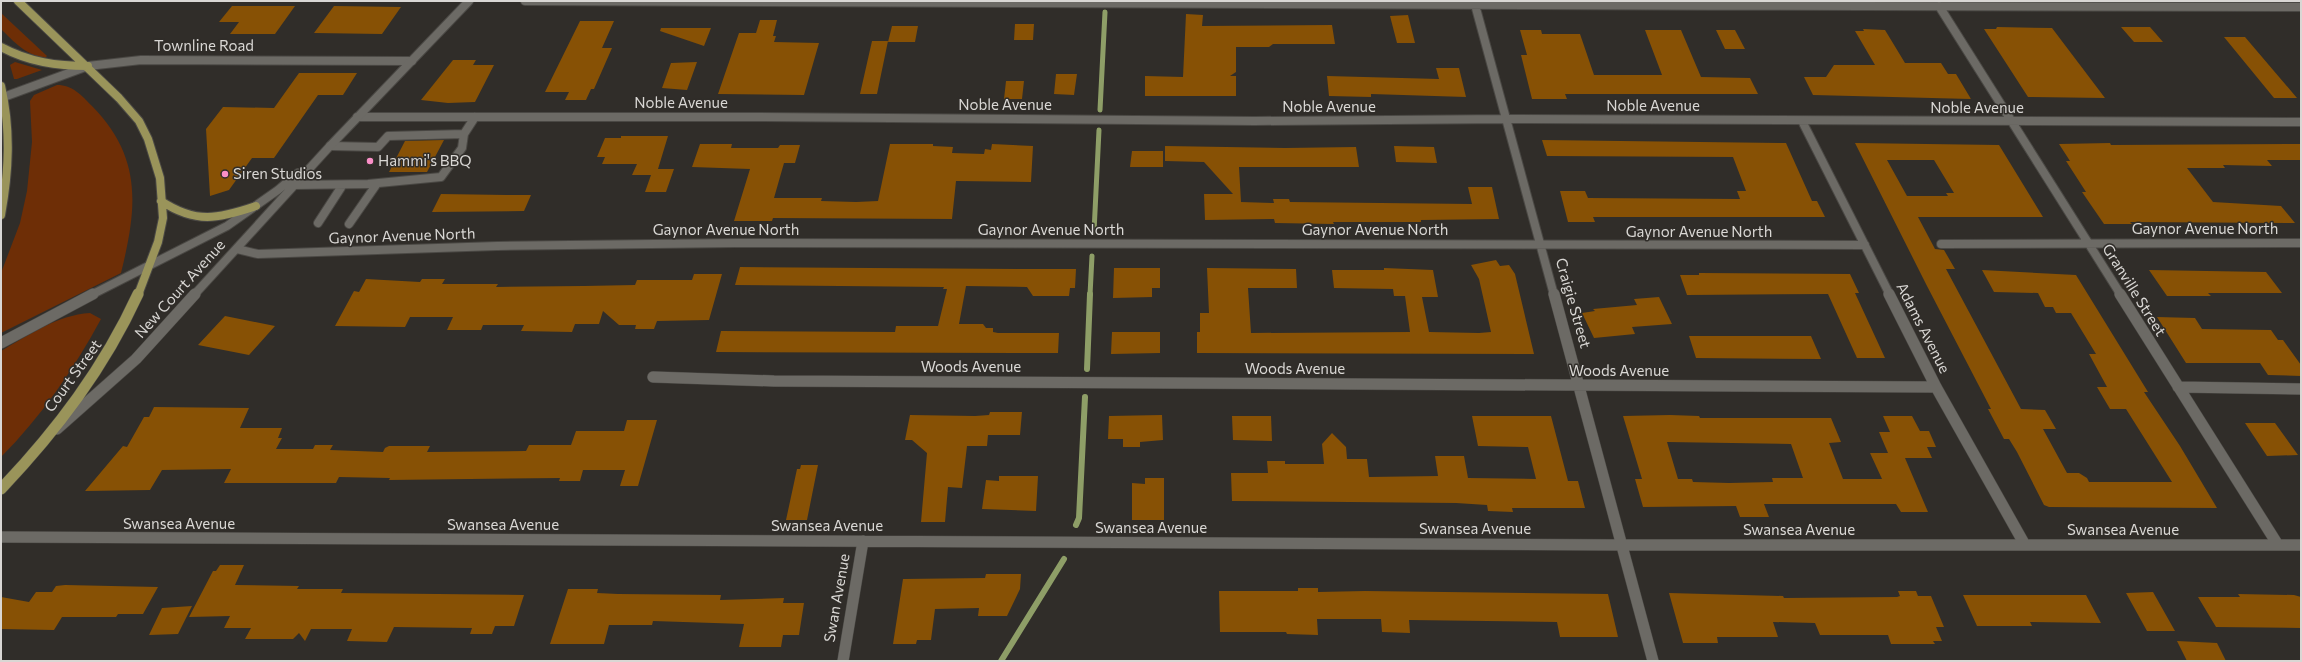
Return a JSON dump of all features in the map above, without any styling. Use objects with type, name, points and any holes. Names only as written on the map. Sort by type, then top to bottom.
[{"type":"main road","name":"Court Street","points":[[1,489],[42,442],[84,390],[109,353],[140,293],[161,230],[161,201],[158,170],[153,149],[142,126],[125,104],[88,66],[18,1]]},
{"type":"main road","points":[[1,47],[28,60],[57,66],[88,66]]},
{"type":"main road","points":[[1,86],[10,142],[9,175],[1,215]]},
{"type":"main road","points":[[161,201],[176,212],[201,218],[224,217],[256,206]]},
{"type":"street","name":"New Court Avenue","points":[[42,442],[136,359],[330,146],[469,1]]},
{"type":"street","points":[[525,1],[1031,5],[1475,2],[1893,3],[1939,6],[2301,6]]},
{"type":"street","name":"Craigie Street","points":[[1475,2],[1624,545],[1653,661]]},
{"type":"street","name":"Granville Street","points":[[1939,6],[2010,122],[2278,545]]},
{"type":"street","name":"Townline Road","points":[[2,97],[88,66],[141,60],[412,61]]},
{"type":"street","name":"Noble Avenue","points":[[357,117],[1255,121],[1506,119],[2301,122]]},
{"type":"street","points":[[294,185],[342,186],[396,184],[441,177],[462,148],[464,134],[475,117]]},
{"type":"street","name":"Adams Avenue","points":[[1802,121],[1936,387],[2025,545]]},
{"type":"street","points":[[330,146],[378,148],[388,136],[464,134]]},
{"type":"street","name":"New Court Avenue","points":[[1,343],[52,315],[227,226],[278,190],[330,146]]},
{"type":"street","points":[[349,224],[376,184]]},
{"type":"street","points":[[318,223],[342,186]]},
{"type":"street","name":"Gaynor Avenue North","points":[[237,249],[258,254],[497,246],[735,243],[1404,243],[1541,246],[1865,245]]},
{"type":"street","name":"Gaynor Avenue North","points":[[1941,244],[2301,244]]},
{"type":"street","name":"Woods Avenue","points":[[653,377],[782,381],[1936,387]]},
{"type":"street","points":[[2178,387],[2301,389]]},
{"type":"street","name":"Swansea Avenue","points":[[1,537],[1624,545],[2301,545]]},
{"type":"street","name":"Swan Avenue","points":[[842,661],[863,541]]},
{"type":"shaded area","points":[[1,13],[47,56],[45,58],[32,54],[11,39],[1,29]]},
{"type":"shaded area","points":[[15,62],[42,70],[14,79],[10,65]]},
{"type":"shaded area","points":[[57,85],[63,85],[76,91],[109,125],[120,145],[128,165],[132,185],[132,205],[130,227],[121,273],[1,333],[1,273],[20,223],[27,191],[32,142],[30,101],[34,95]]},
{"type":"shaded area","points":[[90,313],[101,319],[80,356],[56,392],[30,426],[1,457],[1,351],[33,332],[55,322]]},
{"type":"building","points":[[232,6],[295,6],[275,34],[230,34],[239,22],[219,22]]},
{"type":"building","points":[[334,6],[401,7],[382,34],[314,33]]},
{"type":"building","points":[[1186,14],[1203,15],[1202,26],[1332,25],[1335,44],[1273,44],[1269,47],[1236,47],[1236,72],[1230,76],[1236,76],[1236,96],[1145,96],[1145,76],[1183,77]]},
{"type":"building","points":[[1408,15],[1415,43],[1397,43],[1390,16]]},
{"type":"building","points":[[760,20],[777,20],[773,36],[776,36],[774,42],[819,43],[804,95],[718,94],[739,33],[756,33]]},
{"type":"building","points":[[580,21],[614,21],[602,48],[612,48],[594,89],[591,89],[586,100],[565,100],[569,92],[545,92]]},
{"type":"building","points":[[1015,24],[1034,24],[1033,40],[1014,40]]},
{"type":"building","points":[[892,26],[918,26],[915,42],[888,42]]},
{"type":"building","points":[[1997,27],[2052,28],[2105,98],[2028,97],[1984,29],[1996,29]]},
{"type":"building","points":[[2121,27],[2150,27],[2163,42],[2134,42]]},
{"type":"building","points":[[661,28],[711,28],[704,46],[660,31]]},
{"type":"building","points":[[1863,29],[1885,30],[1905,63],[1941,63],[1948,74],[1956,74],[1971,99],[1813,95],[1804,77],[1826,77],[1834,65],[1875,65],[1855,31],[1864,31]]},
{"type":"building","points":[[1520,30],[1541,30],[1542,34],[1580,34],[1594,75],[1662,75],[1645,30],[1681,30],[1701,77],[1750,78],[1758,94],[1565,94],[1567,99],[1532,99],[1521,55],[1527,55]]},
{"type":"building","points":[[1716,30],[1735,30],[1745,49],[1725,49]]},
{"type":"building","points":[[2224,37],[2245,37],[2297,98],[2274,98]]},
{"type":"building","points":[[872,41],[888,41],[877,94],[860,94]]},
{"type":"building","points":[[453,60],[476,60],[473,65],[494,65],[475,102],[448,103],[421,100]]},
{"type":"building","points":[[697,62],[687,90],[662,88],[671,63]]},
{"type":"building","points":[[1436,68],[1459,68],[1466,97],[1371,94],[1371,97],[1329,96],[1327,76],[1439,79]]},
{"type":"building","points":[[299,73],[357,73],[343,95],[318,95],[274,158],[252,158],[229,190],[210,196],[206,129],[223,107],[274,108]]},
{"type":"building","points":[[1056,74],[1077,74],[1074,95],[1054,94]]},
{"type":"building","points":[[1006,81],[1024,81],[1022,99],[1004,99]]},
{"type":"building","points":[[621,136],[668,136],[658,169],[674,169],[666,192],[645,192],[651,175],[632,175],[637,164],[602,164],[605,157],[597,157],[605,138],[621,138]]},
{"type":"building","points":[[444,140],[427,172],[389,172],[405,141]]},
{"type":"building","points":[[1542,140],[1786,143],[1812,201],[1817,201],[1825,217],[1593,217],[1595,222],[1568,222],[1560,191],[1585,191],[1588,198],[1740,199],[1737,191],[1746,191],[1733,157],[1547,156]]},
{"type":"building","points":[[1855,143],[1999,145],[2043,217],[1918,217],[1935,249],[1944,250],[1955,269],[1946,269],[2021,409],[2045,410],[2056,429],[2043,429],[2067,473],[2079,473],[2087,478],[2089,482],[2172,482],[2126,409],[2110,409],[2097,387],[2107,387],[2089,354],[2096,354],[2071,313],[2056,313],[2053,307],[2045,307],[2038,293],[1994,292],[1982,270],[2076,275],[2148,392],[2144,392],[2180,446],[2217,508],[2049,507],[2044,505],[2017,452],[2009,439],[2004,439],[1988,409],[1991,409]],"holes":[[[1887,160],[1934,160],[1954,193],[1946,193],[1948,196],[1907,196]]]},
{"type":"building","points":[[2110,143],[2111,145],[2301,144],[2301,160],[2267,160],[2272,166],[2223,165],[2225,168],[2187,168],[2213,202],[2281,206],[2295,223],[2130,222],[2132,224],[2104,224],[2082,192],[2086,192],[2066,161],[2070,161],[2059,144]]},
{"type":"building","points":[[700,144],[732,144],[731,148],[778,148],[780,145],[800,145],[795,163],[784,163],[774,198],[822,198],[821,201],[878,201],[890,144],[933,144],[933,146],[953,147],[952,153],[984,154],[985,149],[991,150],[992,144],[1033,146],[1031,182],[956,181],[952,219],[773,218],[772,221],[734,221],[750,169],[692,167]]},
{"type":"building","points":[[1165,146],[1285,148],[1356,147],[1359,167],[1239,167],[1241,202],[1274,203],[1273,199],[1289,199],[1290,202],[1472,204],[1468,187],[1492,187],[1499,219],[1421,220],[1421,222],[1333,222],[1334,224],[1275,223],[1274,219],[1205,220],[1204,194],[1233,194],[1204,162],[1165,161]]},
{"type":"building","points":[[1394,146],[1434,147],[1437,163],[1396,162]]},
{"type":"building","points":[[1132,151],[1163,151],[1163,167],[1130,167]]},
{"type":"building","points":[[441,194],[531,195],[524,211],[432,212]]},
{"type":"building","points":[[1496,260],[1500,266],[1509,265],[1515,274],[1534,354],[1197,353],[1197,332],[1200,332],[1200,313],[1209,313],[1207,268],[1296,269],[1297,288],[1248,288],[1251,333],[1410,332],[1405,296],[1394,296],[1393,289],[1334,288],[1332,270],[1384,270],[1384,268],[1433,270],[1438,297],[1422,297],[1429,332],[1479,333],[1491,332],[1479,279],[1471,265]]},
{"type":"building","points":[[740,267],[1076,269],[1075,288],[1070,288],[1069,296],[1033,296],[1027,287],[966,286],[959,324],[983,324],[986,328],[993,328],[993,332],[998,333],[1059,333],[1058,353],[716,352],[721,331],[895,332],[896,326],[938,326],[947,289],[943,289],[944,287],[735,285]]},
{"type":"building","points":[[1114,268],[1160,268],[1160,288],[1152,288],[1152,297],[1113,298]]},
{"type":"building","points":[[2149,270],[2266,272],[2282,293],[2208,293],[2211,296],[2167,296]]},
{"type":"building","points":[[1699,273],[1850,274],[1859,293],[1855,293],[1885,358],[1857,358],[1828,294],[1687,295],[1680,275],[1699,275]]},
{"type":"building","points":[[694,274],[722,274],[709,320],[657,321],[654,329],[635,329],[636,325],[619,325],[603,311],[599,324],[575,324],[572,332],[521,331],[524,325],[483,325],[481,330],[447,330],[453,317],[410,317],[405,327],[335,326],[354,291],[359,292],[366,279],[420,282],[422,279],[445,279],[442,284],[498,284],[496,287],[584,286],[635,285],[637,280],[692,280]]},
{"type":"building","points":[[1659,297],[1672,324],[1632,327],[1635,334],[1594,338],[1582,313],[1595,311],[1593,309],[1637,305],[1634,299]]},
{"type":"building","points":[[225,316],[275,326],[249,355],[198,345]]},
{"type":"building","points":[[2157,317],[2195,318],[2202,329],[2271,330],[2278,340],[2283,340],[2301,365],[2301,376],[2268,375],[2260,363],[2186,363]]},
{"type":"building","points":[[1112,332],[1160,332],[1160,353],[1111,354]]},
{"type":"building","points":[[1689,336],[1811,336],[1821,359],[1696,358]]},
{"type":"building","points":[[154,407],[249,408],[240,428],[282,428],[278,438],[282,438],[276,449],[313,449],[315,445],[333,445],[330,450],[383,452],[385,448],[389,446],[430,446],[427,452],[526,451],[529,445],[571,445],[576,431],[624,431],[627,420],[657,420],[638,486],[620,486],[625,470],[583,470],[580,481],[559,481],[560,478],[389,480],[390,478],[339,477],[336,483],[224,483],[231,469],[162,470],[150,490],[85,491],[123,446],[127,447],[144,417],[149,417]]},
{"type":"building","points":[[990,412],[1022,412],[1020,435],[988,435],[987,446],[967,446],[962,488],[948,487],[945,522],[921,522],[927,453],[912,440],[905,440],[910,415],[975,416],[989,415]]},
{"type":"building","points":[[1162,415],[1163,440],[1140,442],[1140,447],[1123,447],[1123,439],[1108,439],[1109,416]]},
{"type":"building","points":[[1670,415],[1699,416],[1700,418],[1831,418],[1841,442],[1829,443],[1843,479],[1882,479],[1870,453],[1888,453],[1879,432],[1890,432],[1883,416],[1912,416],[1920,431],[1929,431],[1936,447],[1927,447],[1932,458],[1905,458],[1928,512],[1901,512],[1896,504],[1764,504],[1769,517],[1740,517],[1736,506],[1643,507],[1635,479],[1642,479],[1623,416]],"holes":[[[1667,442],[1791,444],[1803,478],[1772,478],[1773,482],[1729,483],[1693,482],[1692,479],[1678,479]]]},
{"type":"building","points":[[1232,416],[1271,416],[1272,441],[1233,440]]},
{"type":"building","points":[[1472,416],[1551,416],[1568,481],[1578,481],[1585,508],[1512,508],[1513,512],[1488,511],[1487,505],[1456,503],[1232,501],[1231,473],[1268,473],[1267,461],[1285,461],[1285,464],[1324,464],[1322,444],[1332,433],[1346,447],[1347,459],[1367,459],[1369,477],[1438,476],[1435,456],[1464,456],[1468,478],[1536,479],[1528,447],[1478,446]]},
{"type":"building","points":[[2245,423],[2275,423],[2298,455],[2267,456]]},
{"type":"building","points":[[801,465],[818,465],[807,520],[786,520],[797,469],[800,469]]},
{"type":"building","points":[[999,476],[1038,476],[1036,511],[982,509],[986,480],[999,481]]},
{"type":"building","points":[[1145,478],[1164,478],[1164,520],[1132,520],[1132,483],[1145,484]]},
{"type":"building","points":[[220,565],[244,565],[235,585],[299,586],[297,589],[343,589],[341,593],[524,595],[514,626],[495,626],[492,634],[470,634],[472,628],[394,627],[387,642],[347,641],[352,629],[311,629],[305,641],[299,633],[293,639],[245,639],[251,628],[224,628],[230,616],[189,617],[213,571],[216,571]]},
{"type":"building","points":[[986,574],[1021,574],[1020,589],[1007,616],[978,616],[979,608],[935,609],[931,640],[917,640],[916,644],[893,644],[903,579],[985,578]]},
{"type":"building","points":[[56,586],[158,587],[143,614],[118,614],[116,617],[62,617],[54,630],[1,629],[1,597],[29,602],[36,592],[52,592]]},
{"type":"building","points":[[1298,588],[1318,588],[1318,592],[1365,591],[1608,594],[1618,637],[1560,637],[1557,622],[1409,620],[1410,633],[1382,632],[1381,619],[1317,619],[1318,635],[1287,634],[1286,632],[1220,632],[1219,591],[1298,591]]},
{"type":"building","points":[[568,589],[598,589],[597,593],[618,594],[721,595],[720,600],[784,598],[783,603],[804,603],[799,635],[783,635],[781,647],[739,647],[744,624],[653,621],[652,625],[609,625],[604,644],[550,644]]},
{"type":"building","points":[[1898,591],[1916,591],[1918,596],[1931,596],[1944,627],[1936,627],[1942,641],[1933,641],[1935,644],[1891,644],[1888,635],[1820,635],[1815,623],[1773,622],[1778,637],[1717,637],[1718,643],[1683,643],[1669,593],[1783,596],[1784,598],[1897,597],[1900,596]]},
{"type":"building","points":[[2153,592],[2175,631],[2147,631],[2126,593]]},
{"type":"building","points":[[2238,594],[2294,595],[2301,597],[2301,628],[2216,627],[2198,597],[2240,597]]},
{"type":"building","points":[[1963,595],[2086,595],[2101,623],[2030,622],[2032,626],[1977,626]]},
{"type":"building","points":[[192,606],[178,634],[149,635],[162,608]]},
{"type":"building","points":[[2177,641],[2217,643],[2226,661],[2187,661]]},
{"type":"waterway","points":[[1100,110],[1105,12]]},
{"type":"waterway","points":[[1094,232],[1099,130]]},
{"type":"waterway","points":[[1090,295],[1092,256]]},
{"type":"waterway","points":[[1087,369],[1090,294]]},
{"type":"waterway","points":[[1076,525],[1079,518],[1085,397]]},
{"type":"waterway","points":[[1001,661],[1064,559]]},
{"type":"place","name":"Hammi's BBQ","points":[[370,161]]},
{"type":"place","name":"Siren Studios","points":[[225,174]]}]
